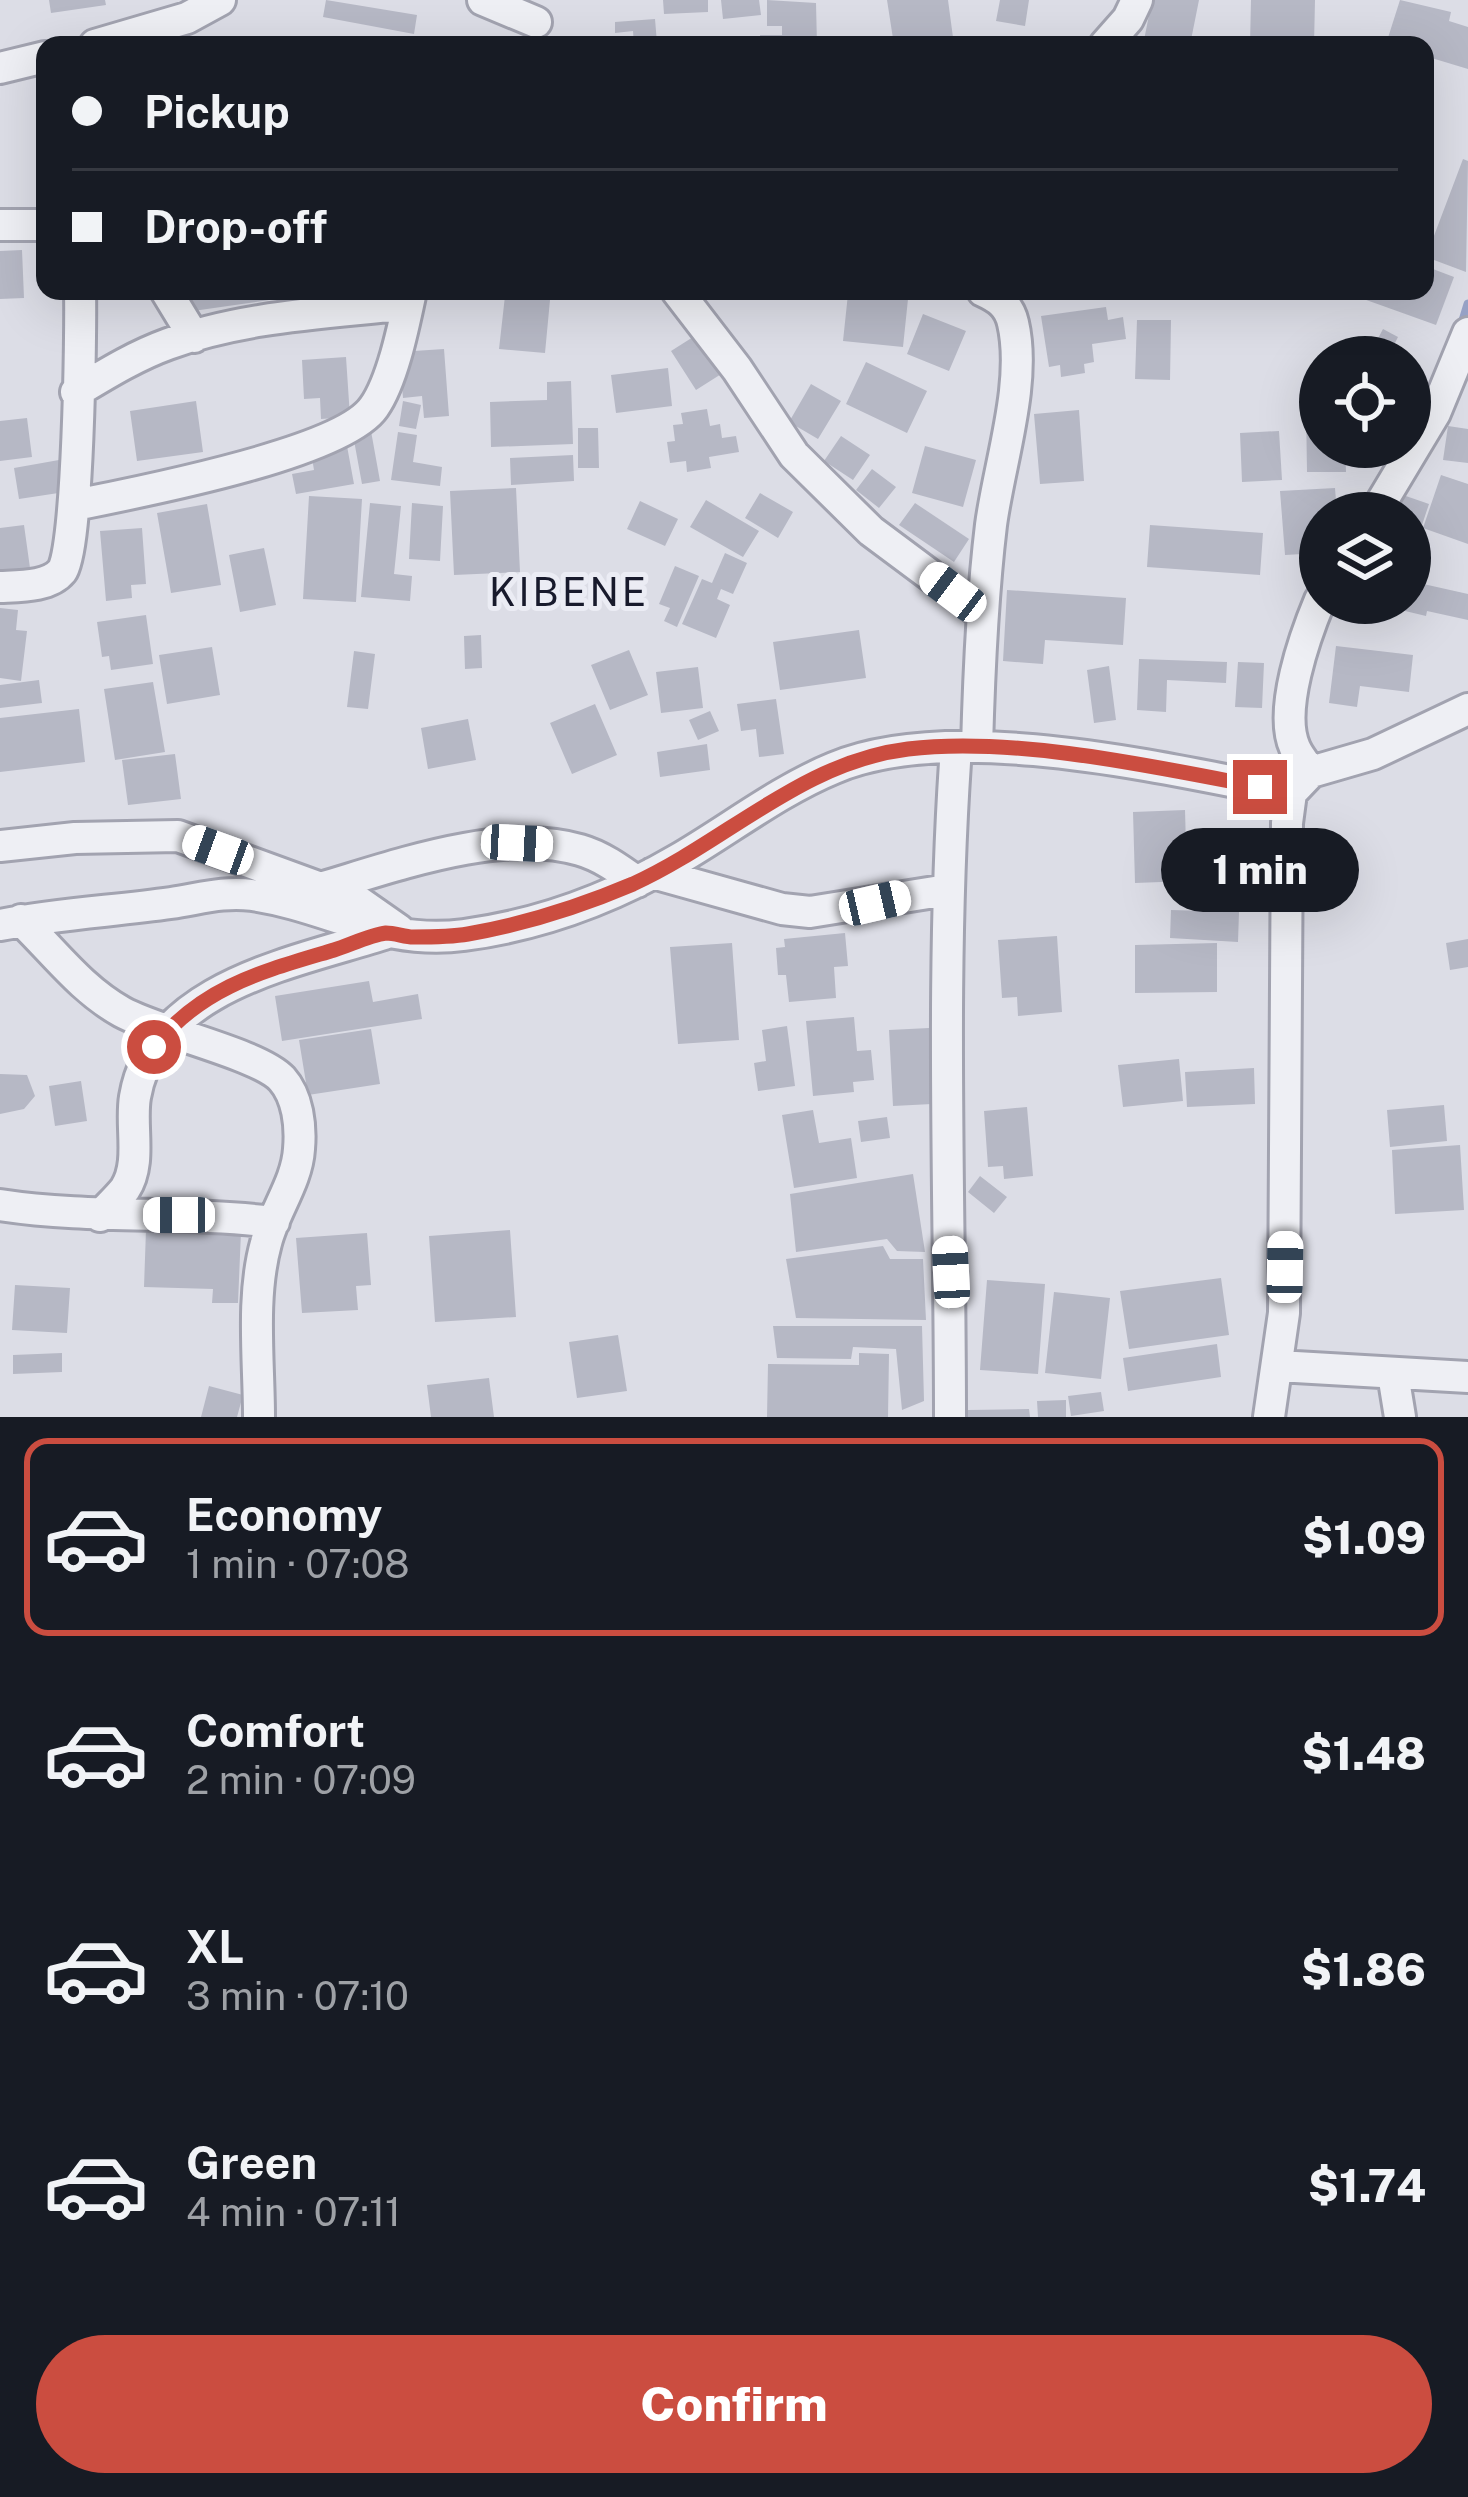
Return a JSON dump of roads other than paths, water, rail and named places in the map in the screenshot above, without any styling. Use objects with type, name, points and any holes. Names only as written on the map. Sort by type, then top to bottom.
[{"type":"street","points":[[126,36],[187,18],[220,0]]},
{"type":"street","points":[[483,0],[538,22]]},
{"type":"street","points":[[1113,36],[1137,0]]},
{"type":"street","points":[[0,68],[36,59]]},
{"type":"street","points":[[0,225],[36,225]]},
{"type":"street","points":[[0,587],[47,582],[67,563],[74,505],[80,300]]},
{"type":"street","points":[[171,300],[194,337]]},
{"type":"street","points":[[76,392],[126,362],[194,337],[397,300]]},
{"type":"street","points":[[74,505],[251,466],[361,420],[380,396],[409,300]]},
{"type":"street","points":[[684,300],[794,455],[871,531],[981,613]]},
{"type":"street","points":[[950,1417],[944,1055],[947,890],[1002,453],[1016,384],[1014,326],[1000,300]]},
{"type":"street","points":[[1388,492],[1436,413],[1466,341]]},
{"type":"street","points":[[1269,1417],[1284,1313],[1287,824],[1301,782],[1292,745],[1292,689],[1310,624]]},
{"type":"street","points":[[100,1216],[127,1187],[134,1164],[135,1094],[142,1070],[165,1032],[228,986],[269,967],[398,935],[463,935],[570,910],[645,877],[835,767],[877,754],[966,747],[1301,782],[1468,709]]},
{"type":"street","points":[[0,846],[178,836],[359,902],[398,935]]},
{"type":"street","points":[[324,887],[408,862],[517,843],[579,849],[645,877],[810,912],[947,890]]},
{"type":"street","points":[[8,920],[222,893],[280,901],[398,935]]},
{"type":"street","points":[[8,920],[85,989],[165,1032],[259,1064],[280,1076],[294,1096],[299,1151],[266,1244],[259,1297],[259,1417]]},
{"type":"street","points":[[0,1205],[100,1216],[215,1215],[274,1222]]},
{"type":"street","points":[[1278,1366],[1468,1377]]},
{"type":"street","points":[[1394,1374],[1400,1417]]},
{"type":"waterway","points":[[1461,327],[1468,304]]},
{"type":"district","name":"KIBENE","points":[[569,592]]}]
